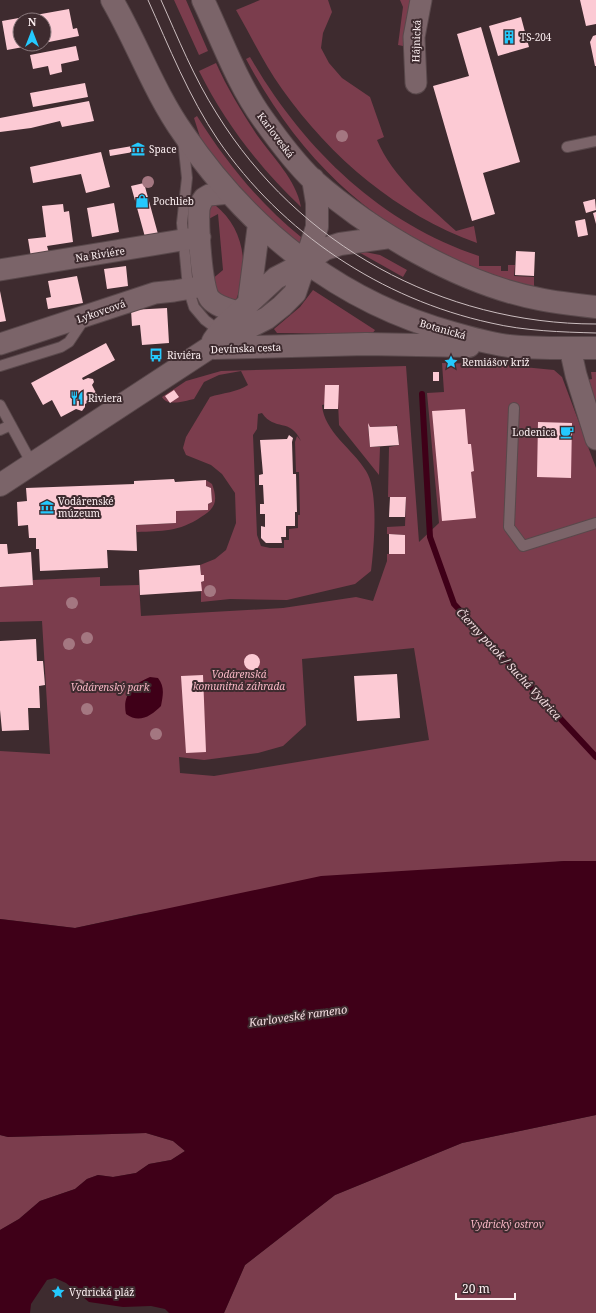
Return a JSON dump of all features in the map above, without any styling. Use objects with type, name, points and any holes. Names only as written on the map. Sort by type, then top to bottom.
[{"type":"main road","name":"Karloveská","points":[[203,0],[244,89],[287,152],[313,179],[390,237]]},
{"type":"main road","points":[[122,11],[153,83],[182,132],[208,168],[259,224],[305,263]]},
{"type":"main road","points":[[209,348],[267,318],[282,306],[294,293],[317,227],[317,203],[313,179]]},
{"type":"main road","points":[[244,306],[259,224]]},
{"type":"main road","points":[[209,348],[223,327],[276,278],[305,263],[325,249],[340,244],[390,237],[439,264],[509,291],[538,299],[596,307]]},
{"type":"main road","name":"Botanická","points":[[305,263],[340,286],[385,309],[428,326],[509,346],[596,348]]},
{"type":"main road","name":"Devínska cesta","points":[[0,485],[209,348],[366,344],[509,346]]},
{"type":"street","name":"Hájnická","points":[[416,82],[414,37],[422,0]]},
{"type":"street","points":[[230,193],[209,195],[204,198],[199,210],[191,238],[196,287],[224,308],[244,306]]},
{"type":"street","name":"Na Riviére","points":[[0,270],[171,243],[191,238]]},
{"type":"street","name":"Lykovcová","points":[[0,344],[155,293],[196,287]]},
{"type":"street","points":[[570,348],[576,375],[596,439]]},
{"type":"lane","points":[[182,132],[187,178],[183,208],[191,238]]},
{"type":"lane","points":[[567,147],[596,141]]},
{"type":"lane","points":[[196,287],[194,308],[213,326],[223,327],[267,318]]},
{"type":"lane","points":[[0,366],[61,347],[69,342],[87,316]]},
{"type":"lane","points":[[0,406],[32,464]]},
{"type":"lane","points":[[514,408],[509,527],[523,546],[596,523]]},
{"type":"lane","points":[[0,430],[11,425]]},
{"type":"green space","points":[[174,0],[186,0],[208,51],[199,55]]},
{"type":"green space","points":[[260,0],[328,0],[332,12],[323,33],[321,48],[329,63],[342,78],[370,97],[384,137],[377,140],[384,154],[401,178],[412,190],[456,231],[474,226],[477,243],[448,231],[393,200],[368,181],[322,138],[301,114],[275,79],[236,10]]},
{"type":"green space","points":[[400,0],[411,0],[403,46],[398,45],[403,7]]},
{"type":"green space","points":[[250,57],[271,90],[294,121],[319,151],[346,178],[376,202],[408,224],[443,242],[479,256],[479,266],[501,266],[501,271],[508,271],[508,265],[515,265],[514,276],[534,277],[534,287],[486,272],[442,254],[402,231],[364,205],[331,175],[300,141],[272,102],[246,59]]},
{"type":"green space","points":[[216,63],[240,109],[289,178],[301,207],[257,160],[220,109],[199,71]]},
{"type":"green space","points":[[197,116],[220,150],[244,181],[271,210],[301,237],[300,242],[298,242],[275,223],[253,202],[210,153],[200,137],[194,118]]},
{"type":"green space","points":[[215,205],[225,214],[232,225],[238,236],[242,249],[243,274],[240,287],[236,300],[228,304],[217,298],[211,280],[223,270],[218,214],[205,221],[206,207]]},
{"type":"green space","points":[[355,250],[380,255],[407,270],[403,277]]},
{"type":"green space","points":[[313,290],[375,330],[372,334],[277,333],[274,329],[300,307]]},
{"type":"green space","points":[[442,363],[494,364],[554,370],[562,377],[596,468],[596,861],[564,861],[140,914],[75,928],[0,919],[0,751],[50,754],[42,621],[0,622],[0,587],[33,585],[33,580],[100,577],[100,586],[139,585],[141,616],[283,608],[356,597],[373,601],[387,561],[387,554],[405,554],[405,535],[387,534],[387,527],[405,526],[406,498],[388,497],[389,447],[399,445],[397,424],[396,426],[368,426],[370,447],[380,447],[379,475],[339,425],[338,402],[322,405],[324,415],[333,432],[360,463],[370,480],[374,505],[371,571],[355,584],[287,600],[230,599],[201,602],[201,582],[204,581],[204,575],[201,575],[200,565],[215,559],[226,550],[236,523],[235,493],[222,474],[211,465],[186,455],[183,448],[186,437],[210,397],[235,391],[248,385],[241,371],[219,375],[204,382],[194,399],[172,403],[168,402],[162,397],[186,381],[221,371],[406,366],[419,542],[439,523],[427,393],[444,392]],"holes":[[[262,413],[272,422],[292,429],[301,441],[297,436],[295,442],[296,472],[299,472],[300,515],[298,515],[298,528],[289,529],[289,540],[284,540],[284,548],[270,548],[261,546],[257,535],[253,435],[257,429],[258,414]],[[414,648],[429,740],[214,776],[180,773],[179,757],[204,760],[258,753],[283,746],[306,725],[302,659]]]},
{"type":"green space","points":[[591,372],[596,372],[596,416],[587,380],[592,379]]},
{"type":"green space","points":[[206,480],[212,484],[215,500],[213,507],[206,514],[185,526],[178,528],[162,531],[137,532],[136,525],[176,523],[176,511],[207,510],[208,504],[212,502],[211,488],[206,486]]},
{"type":"green space","name":"Vydrický ostrov","points":[[596,1115],[596,1313],[224,1313],[245,1265],[335,1195],[462,1143]]},
{"type":"green space","points":[[146,1133],[173,1141],[185,1151],[171,1160],[149,1164],[136,1173],[113,1177],[98,1175],[87,1179],[75,1189],[40,1201],[19,1219],[0,1230],[0,1135],[8,1137]]},
{"type":"water","points":[[150,677],[158,678],[162,685],[163,695],[161,706],[145,718],[131,717],[126,714],[125,707],[127,696],[134,687]]},
{"type":"water","name":"Karloveské rameno","points":[[564,861],[596,861],[596,1115],[462,1143],[335,1195],[245,1265],[224,1313],[169,1313],[165,1309],[151,1306],[123,1307],[89,1302],[66,1283],[55,1278],[47,1280],[31,1304],[30,1313],[0,1313],[0,1230],[19,1219],[40,1201],[75,1189],[87,1179],[98,1175],[113,1177],[136,1173],[149,1164],[171,1160],[185,1151],[173,1141],[146,1133],[8,1137],[0,1135],[0,919],[75,928],[321,876]]},
{"type":"building","points":[[580,0],[596,0],[596,24],[586,26]]},
{"type":"building","points":[[69,9],[73,29],[77,28],[79,36],[52,41],[52,12]]},
{"type":"building","name":"TS-204","points":[[521,17],[529,47],[498,56],[489,26]]},
{"type":"building","points":[[12,19],[12,49],[7,50],[2,21]]},
{"type":"building","points":[[481,27],[520,162],[483,173],[495,214],[472,221],[433,86],[469,76],[457,34]]},
{"type":"building","points":[[596,35],[595,66],[590,42],[593,36]]},
{"type":"building","points":[[76,46],[79,60],[61,64],[62,72],[50,75],[48,66],[33,69],[30,55],[52,52],[52,51]]},
{"type":"building","points":[[85,83],[88,97],[33,107],[30,93]]},
{"type":"building","points":[[89,101],[94,121],[62,127],[60,121],[31,128],[0,132],[0,118]]},
{"type":"building","points":[[144,144],[145,150],[110,156],[109,150]]},
{"type":"building","points":[[101,152],[110,187],[86,193],[81,174],[33,183],[30,167]]},
{"type":"building","points":[[144,183],[158,234],[145,237],[131,186]]},
{"type":"building","points":[[595,199],[596,210],[586,213],[583,202]]},
{"type":"building","points":[[114,203],[119,232],[92,237],[87,208]]},
{"type":"building","points":[[63,204],[64,212],[69,211],[73,242],[47,246],[49,253],[31,257],[28,239],[46,237],[42,206]]},
{"type":"building","points":[[596,212],[596,224],[593,213]]},
{"type":"building","points":[[585,219],[588,235],[578,237],[575,221]]},
{"type":"building","points":[[516,251],[535,252],[534,276],[515,275]]},
{"type":"building","points":[[126,266],[128,286],[107,289],[104,269]]},
{"type":"building","points":[[77,276],[83,303],[48,309],[46,298],[51,297],[48,281]]},
{"type":"building","points":[[0,291],[6,321],[0,322]]},
{"type":"building","points":[[167,308],[169,343],[142,345],[140,325],[132,326],[131,310]]},
{"type":"building","points":[[106,343],[115,360],[82,378],[83,380],[88,378],[93,379],[94,382],[92,385],[98,397],[85,404],[82,411],[76,409],[61,417],[52,400],[43,405],[31,383]]},
{"type":"building","points":[[433,372],[439,372],[439,381],[433,381]]},
{"type":"building","points":[[325,385],[339,385],[338,409],[324,409]]},
{"type":"building","points":[[174,390],[179,397],[170,403],[165,396]]},
{"type":"building","points":[[465,409],[468,444],[471,444],[474,471],[471,472],[476,518],[442,521],[432,411]]},
{"type":"building","points":[[538,422],[572,423],[571,478],[537,477]]},
{"type":"building","points":[[368,423],[370,427],[397,426],[399,445],[370,447]]},
{"type":"building","points":[[289,435],[293,438],[293,474],[296,474],[297,512],[295,512],[295,526],[286,526],[286,537],[281,537],[282,543],[266,543],[261,538],[261,526],[265,527],[265,514],[260,514],[260,504],[264,504],[263,485],[259,485],[259,475],[263,474],[260,440],[287,439]]},
{"type":"building","points":[[174,479],[175,482],[206,480],[206,486],[211,488],[212,502],[208,504],[208,510],[176,511],[176,523],[136,525],[137,551],[107,550],[108,568],[40,571],[39,549],[36,549],[36,538],[29,538],[28,525],[18,526],[17,502],[27,501],[26,488],[134,484],[134,481]]},
{"type":"building","points":[[390,497],[406,497],[405,517],[389,517]]},
{"type":"building","points":[[389,534],[405,535],[405,554],[389,554]]},
{"type":"building","points":[[0,544],[7,544],[8,554],[31,552],[33,585],[0,587]]},
{"type":"building","points":[[200,565],[201,575],[204,575],[204,581],[201,582],[202,591],[140,595],[139,570]]},
{"type":"building","points":[[36,639],[37,661],[43,661],[45,685],[39,686],[40,708],[28,708],[29,730],[2,731],[0,710],[0,641]]},
{"type":"building","points":[[249,654],[255,654],[260,659],[258,668],[255,670],[249,670],[244,665],[244,659]]},
{"type":"building","points":[[397,674],[400,718],[357,721],[354,676]]},
{"type":"building","points":[[203,675],[206,752],[186,753],[181,676]]},
{"type":"waterway","name":"Čierny potok / Suchá Vydrica","points":[[422,394],[430,537],[454,604],[596,757]]},
{"type":"tram line","points":[[148,0],[189,89],[218,140],[244,174],[272,204],[304,232],[337,257],[373,279],[411,297],[450,312],[517,328],[556,332],[596,333]]},
{"type":"tram line","points":[[161,0],[201,86],[217,114],[250,161],[289,202],[332,238],[379,268],[430,292],[483,310],[539,320],[596,324]]},
{"type":"place","name":"TS-204","points":[[509,37]]},
{"type":"place","name":"Space","points":[[138,149]]},
{"type":"place","name":"Pochlieb","points":[[142,201]]},
{"type":"place","name":"Riviéra","points":[[156,355]]},
{"type":"place","name":"Remiášov kríž","points":[[451,362]]},
{"type":"place","name":"Riviera","points":[[77,398]]},
{"type":"place","name":"Lodenica","points":[[567,432]]},
{"type":"place","name":"Vodárenské múzeum","points":[[47,507]]},
{"type":"place","name":"Vydrická pláž","points":[[58,1292]]},
{"type":"park label","name":"Vodárenská komunitná záhrada","points":[[239,680]]},
{"type":"park label","name":"Vodárenský park","points":[[110,687]]}]
